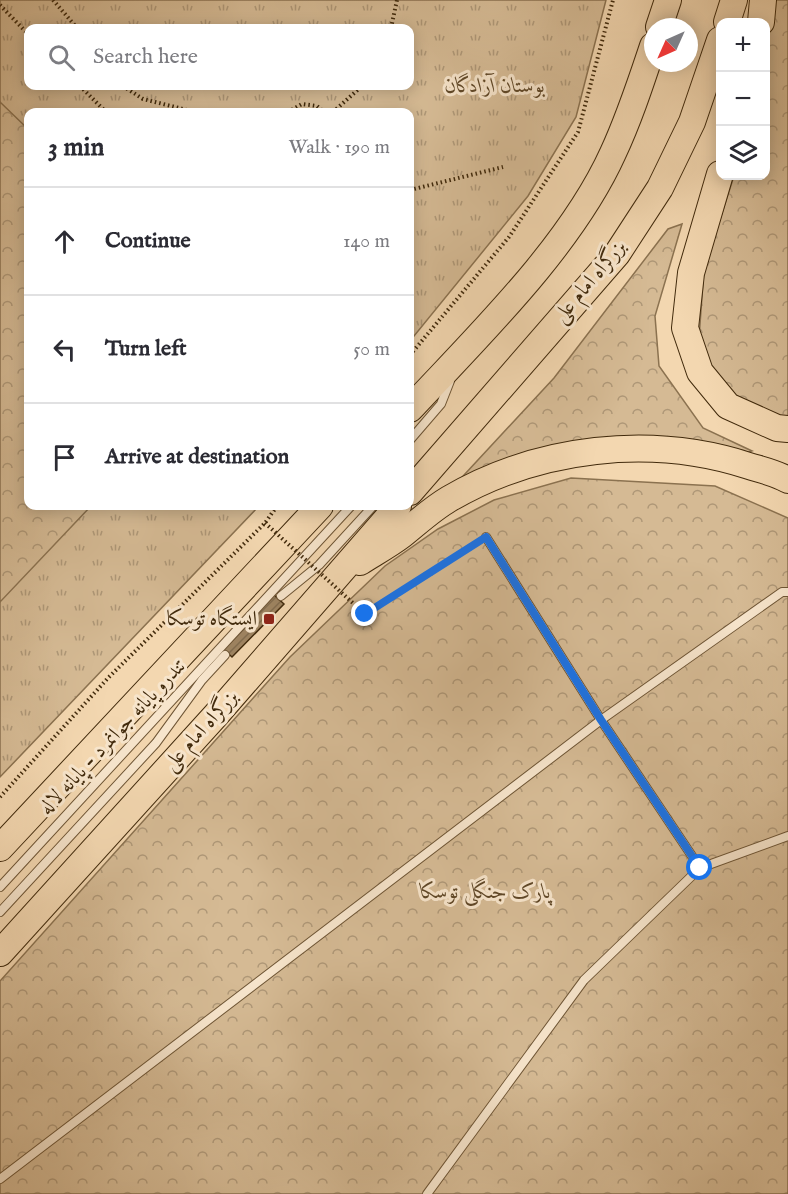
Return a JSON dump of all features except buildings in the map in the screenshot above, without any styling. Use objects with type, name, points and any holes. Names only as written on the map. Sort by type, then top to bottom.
[{"type":"highway","points":[[662,18],[668,0]]},
{"type":"highway","points":[[728,18],[734,0]]},
{"type":"highway","points":[[761,18],[763,0]]},
{"type":"highway","name":"بزرگراه امام علی","points":[[414,485],[426,464],[617,254],[660,188],[688,131],[716,51]]},
{"type":"highway","points":[[414,405],[554,247],[584,204],[613,154],[644,70]]},
{"type":"highway","points":[[718,180],[691,273],[685,328],[700,372],[728,406],[777,428],[788,429]]},
{"type":"highway","points":[[334,579],[399,537],[448,500],[494,476],[538,461],[637,448],[687,450],[735,461],[788,480]]},
{"type":"highway","points":[[0,848],[316,510]]},
{"type":"highway","name":"بزرگراه امام علی","points":[[0,953],[216,715],[394,510]]},
{"type":"lane","points":[[414,435],[441,404],[458,357]]},
{"type":"lane","name":"تندرو پایانه جوانمرد - پایانه لاله","points":[[0,888],[347,510]]},
{"type":"lane","points":[[281,596],[319,565],[369,510]]},
{"type":"lane","points":[[486,537],[601,720],[700,868]]},
{"type":"lane","points":[[0,1179],[601,720],[782,592],[788,592]]},
{"type":"lane","points":[[0,912],[156,743],[202,680],[225,655]]},
{"type":"lane","points":[[427,1194],[584,980],[700,868],[788,836]]},
{"type":"path","points":[[53,0],[74,24]]},
{"type":"path","points":[[392,24],[397,0]]},
{"type":"path","points":[[414,350],[509,237],[578,132],[613,0]]},
{"type":"path","points":[[0,5],[24,30]]},
{"type":"path","points":[[84,90],[102,108]]},
{"type":"path","points":[[129,90],[143,99],[179,108]]},
{"type":"path","points":[[337,108],[358,90]]},
{"type":"path","points":[[293,108],[310,104],[317,108]]},
{"type":"path","points":[[414,189],[503,167]]},
{"type":"path","points":[[0,797],[108,678],[265,523],[275,510]]},
{"type":"path","points":[[265,523],[365,614],[486,537]]},
{"type":"green space","name":"بوستان آزادگان","points":[[0,0],[606,0],[576,117],[528,196],[414,336],[414,108],[24,108],[24,510],[255,510],[0,777]]},
{"type":"green space","points":[[773,0],[788,0],[788,418],[769,417],[722,393],[698,352],[704,269],[733,180],[770,180],[770,25]]},
{"type":"green space","points":[[0,102],[24,125],[24,510],[87,510],[0,602]]},
{"type":"green space","points":[[682,224],[655,316],[659,366],[703,428],[752,451],[740,455],[649,437],[571,442],[452,488],[554,378],[668,229]]},
{"type":"green space","name":"پارک جنگلی توسکا","points":[[571,478],[715,486],[788,518],[788,1194],[0,1194],[0,981],[290,657],[385,566],[438,529],[494,500]]},
{"type":"place","name":"ایستگاه توسکا","points":[[269,619]]},
{"type":"route","points":[[365,614],[486,537],[601,720],[700,868]]}]
